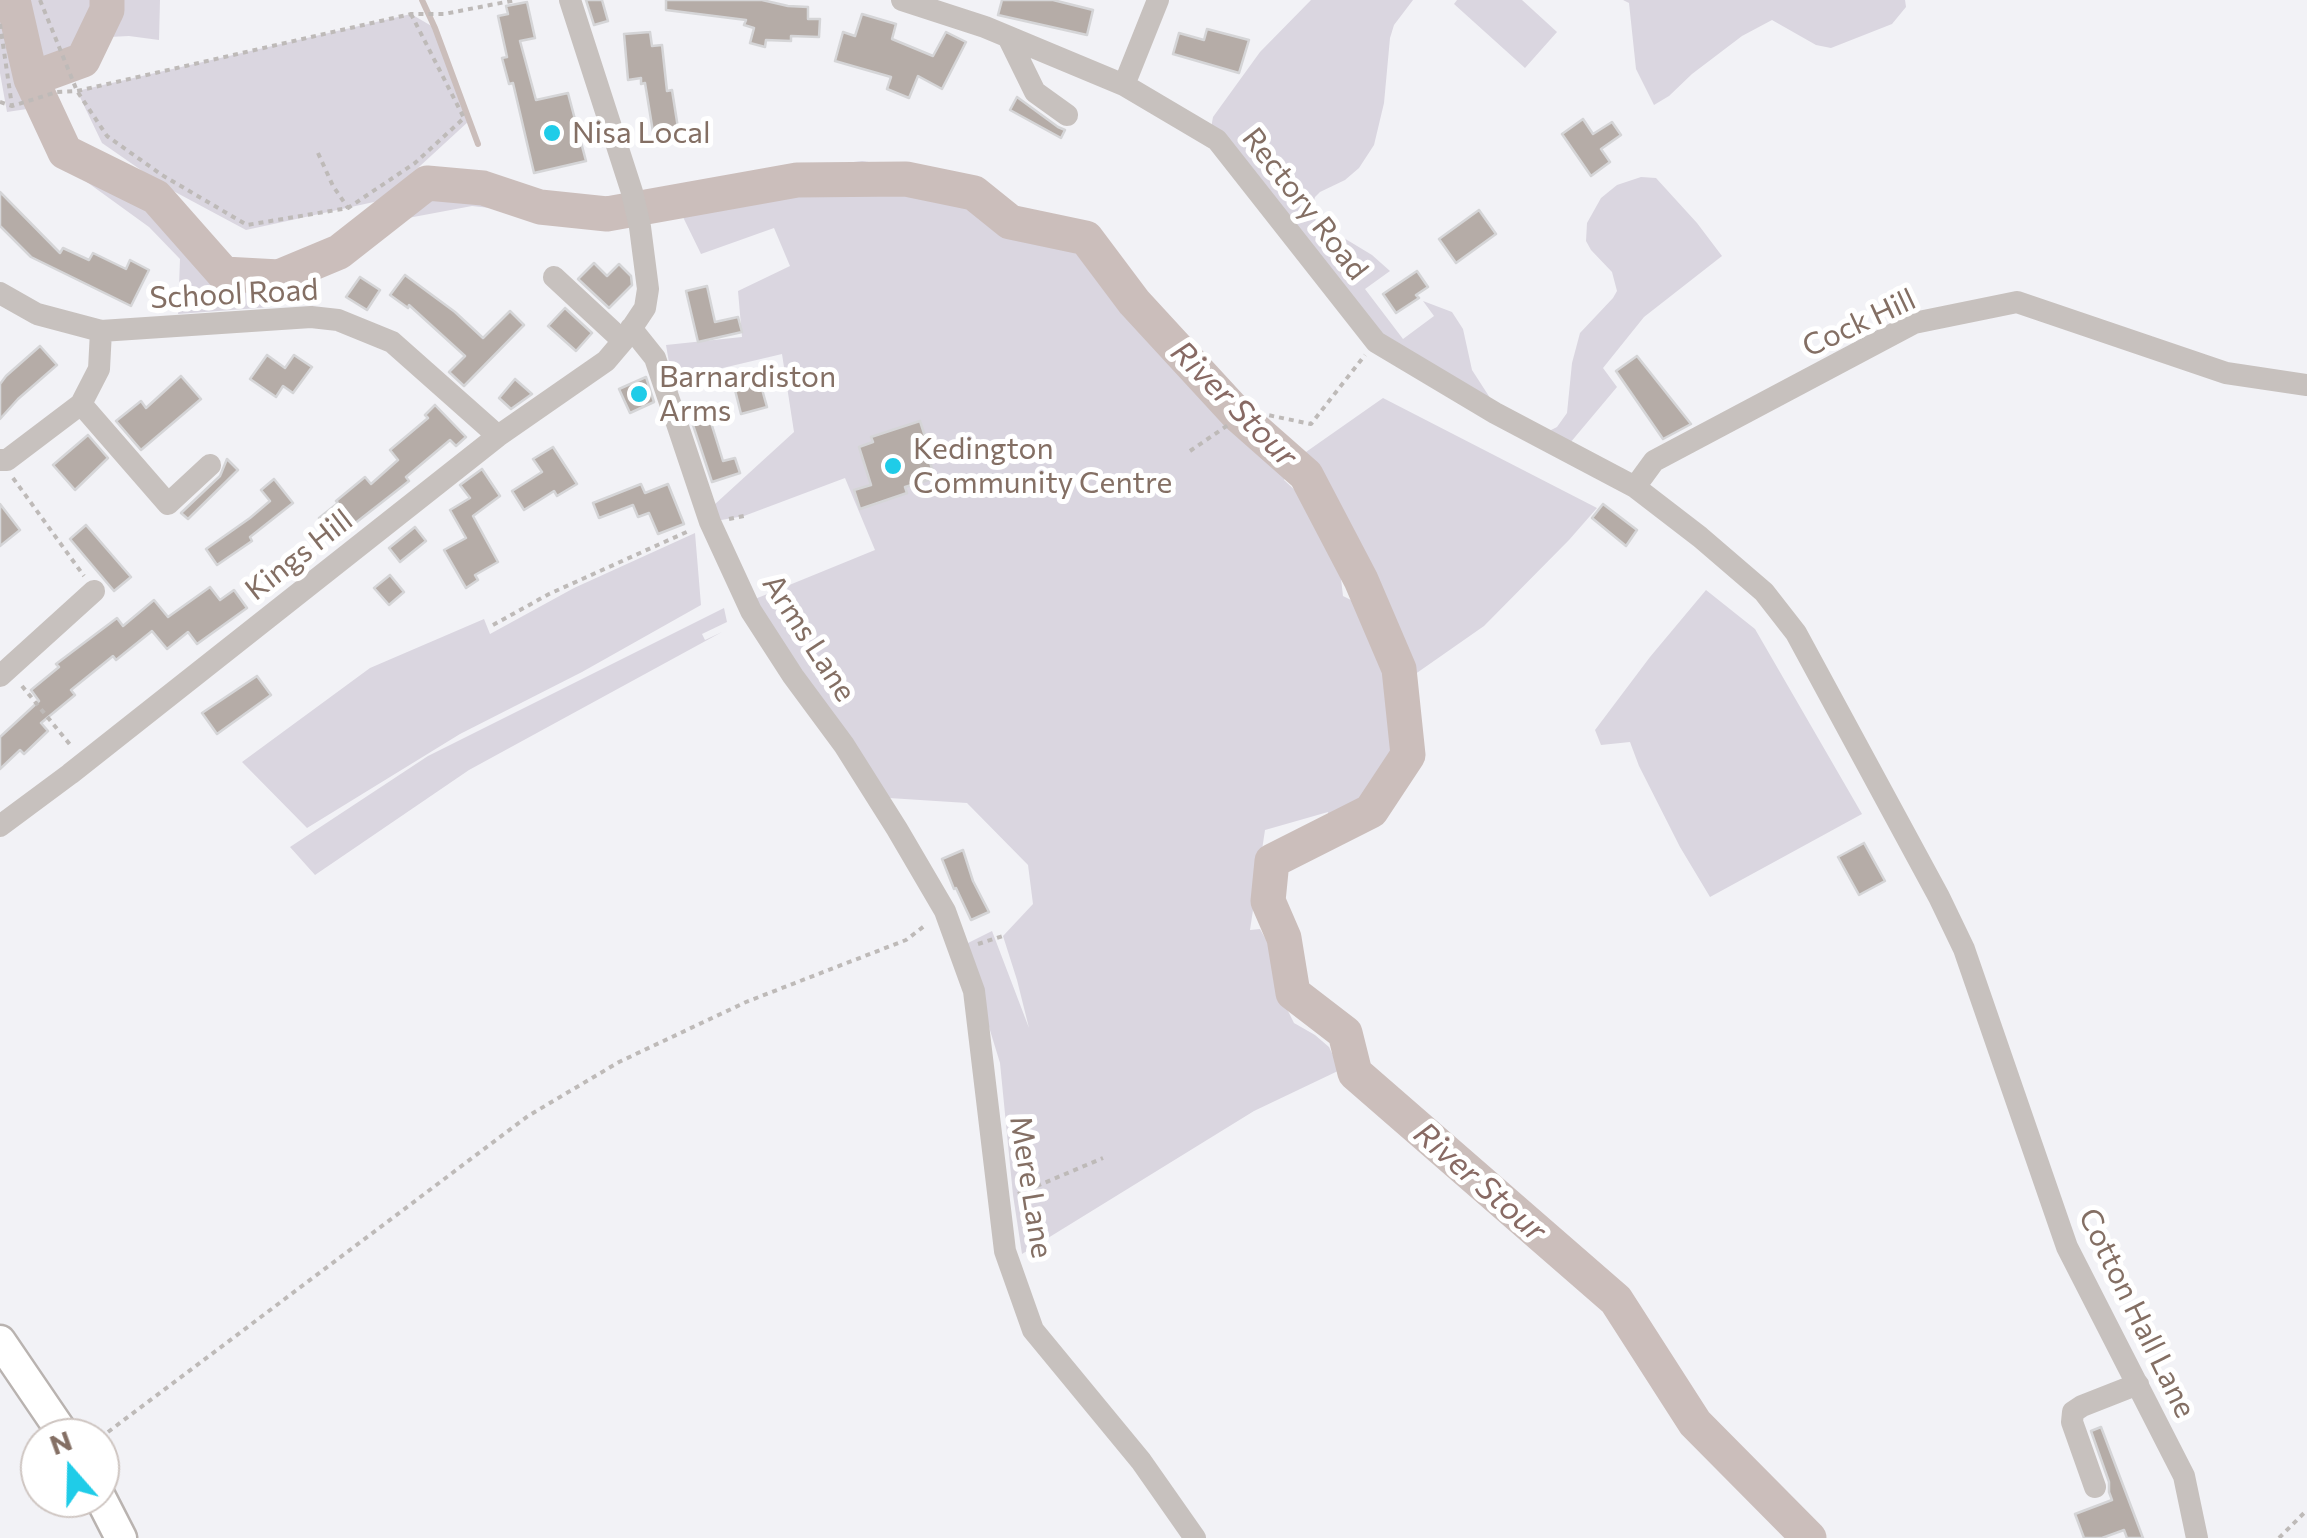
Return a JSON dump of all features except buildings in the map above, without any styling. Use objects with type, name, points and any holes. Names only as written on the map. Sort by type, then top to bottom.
[{"type":"main road","points":[[0,1341],[52,1418]]},
{"type":"street","points":[[570,0],[640,227],[648,289],[645,308],[627,334]]},
{"type":"street","name":"Rectory Road","points":[[902,0],[1008,36],[1124,85],[1217,140],[1376,342],[1495,413],[1636,487]]},
{"type":"street","points":[[1124,85],[1158,0]]},
{"type":"street","points":[[1008,36],[1035,92],[1068,115]]},
{"type":"street","name":"Arms Lane","points":[[554,277],[655,358],[710,522],[748,589],[751,611],[844,746],[945,911]]},
{"type":"street","name":"School Road","points":[[0,293],[37,314],[101,332],[311,316],[398,332],[498,436]]},
{"type":"street","name":"Cock Hill","points":[[1636,487],[1654,461],[1914,323],[2016,302],[2226,373],[2307,386]]},
{"type":"street","points":[[3,460],[81,404],[99,369],[101,332]]},
{"type":"street","name":"Kings Hill","points":[[0,826],[498,436],[606,361],[627,334]]},
{"type":"street","points":[[81,404],[168,504],[210,465]]},
{"type":"street","name":"Cotton Hall Lane","points":[[1636,487],[1764,592],[1796,634],[1930,881],[1964,949],[2067,1247],[2184,1476],[2197,1538]]},
{"type":"street","points":[[4,673],[94,591]]},
{"type":"street","name":"Mere Lane","points":[[945,911],[974,991],[1006,1251],[1033,1330],[1141,1461],[1195,1538]]},
{"type":"street","points":[[2095,1486],[2072,1422],[2073,1412],[2138,1384]]},
{"type":"path","points":[[40,0],[77,91],[107,136],[162,175],[247,225],[348,208],[415,163],[464,118],[411,14]]},
{"type":"path","points":[[0,102],[12,106],[57,92],[77,91],[411,14],[444,14],[516,0]]},
{"type":"path","points":[[0,24],[12,106]]},
{"type":"path","points":[[318,153],[348,208]]},
{"type":"path","points":[[1190,451],[1234,421],[1258,413],[1311,424],[1376,342]]},
{"type":"path","points":[[3,460],[94,591]]},
{"type":"path","points":[[492,625],[549,594],[710,522]]},
{"type":"path","points":[[4,673],[73,745],[61,763],[70,774]]},
{"type":"path","points":[[120,1423],[528,1116],[619,1062],[746,1002],[906,940],[945,911]]},
{"type":"path","points":[[960,951],[1003,936]]},
{"type":"path","points":[[1000,1202],[1103,1158]]},
{"type":"path","points":[[2278,1538],[2307,1510]]},
{"type":"shaded area","points":[[0,0],[4,0],[27,108],[51,109],[61,132],[84,156],[161,193],[226,259],[257,268],[288,264],[333,245],[399,191],[427,176],[464,170],[526,195],[623,200],[630,220],[472,206],[408,218],[354,256],[273,288],[271,307],[178,314],[180,259],[149,227],[62,164],[27,109],[7,112],[0,73]]},
{"type":"shaded area","points":[[26,0],[98,0],[85,41],[45,71]]},
{"type":"shaded area","points":[[115,0],[160,0],[159,40],[109,37]]},
{"type":"shaded area","points":[[1311,0],[1413,0],[1394,25],[1390,38],[1384,103],[1374,145],[1359,168],[1320,192],[1312,207],[1315,219],[1390,271],[1365,289],[1403,339],[1434,316],[1423,301],[1452,312],[1463,329],[1472,370],[1494,404],[1395,353],[1211,128],[1213,117],[1260,52]]},
{"type":"shaded area","points":[[1457,0],[1522,0],[1557,32],[1525,68],[1454,4]]},
{"type":"shaded area","points":[[1623,0],[1905,0],[1906,7],[1892,24],[1831,48],[1816,45],[1772,20],[1742,36],[1654,105],[1636,69],[1629,3]]},
{"type":"shaded area","points":[[411,14],[435,28],[469,121],[383,200],[246,230],[164,186],[102,143],[77,91]]},
{"type":"shaded area","points":[[862,161],[926,170],[981,192],[1016,215],[1082,230],[1101,245],[1144,301],[1296,459],[1383,398],[1597,508],[1484,626],[1411,677],[1405,656],[1329,505],[1304,482],[1295,461],[1284,480],[1314,508],[1340,570],[1343,596],[1361,605],[1383,656],[1385,678],[1392,681],[1401,711],[1396,761],[1381,795],[1367,811],[1327,836],[1328,812],[1265,830],[1250,930],[1260,929],[1279,963],[1284,1003],[1294,1023],[1329,1047],[1340,1070],[1254,1111],[1022,1254],[1000,1063],[964,945],[992,931],[1029,1028],[1003,936],[1033,904],[1028,865],[967,803],[889,798],[834,723],[755,599],[875,550],[845,478],[744,516],[710,522],[714,505],[794,432],[782,354],[672,380],[666,345],[742,337],[738,291],[790,266],[774,228],[701,254],[682,215],[648,221],[642,195],[662,195],[794,169]]},
{"type":"shaded area","points":[[1641,177],[1656,178],[1722,256],[1644,317],[1603,368],[1617,387],[1570,443],[1547,432],[1557,427],[1567,413],[1572,363],[1580,333],[1617,291],[1612,272],[1586,241],[1587,223],[1601,198],[1617,185]]},
{"type":"shaded area","points":[[695,533],[701,605],[460,734],[307,828],[242,762],[370,668],[484,619],[490,634],[574,588]]},
{"type":"shaded area","points":[[1706,590],[1755,629],[1862,814],[1710,897],[1680,847],[1630,742],[1601,745],[1595,730]]},
{"type":"shaded area","points":[[724,608],[727,622],[702,634],[705,640],[722,632],[469,770],[315,875],[290,847],[428,756]]},
{"type":"waterway","name":"River Stour","points":[[13,0],[31,79]]},
{"type":"waterway","name":"River Stour","points":[[107,0],[107,10],[83,60],[31,79],[65,152],[156,197],[224,274],[279,277],[339,252],[427,183],[483,188],[540,207],[607,214],[797,180],[906,179],[974,193],[1010,222],[1086,238],[1134,302],[1238,415],[1306,475],[1361,580],[1399,669],[1408,755],[1371,811],[1272,861],[1268,901],[1284,938],[1293,993],[1345,1033],[1355,1073],[1616,1300],[1695,1423],[1809,1538]]},
{"type":"waterway","points":[[422,0],[478,144]]},
{"type":"place","name":"Nisa Local","points":[[552,133]]},
{"type":"place","name":"Barnardiston Arms","points":[[639,394]]},
{"type":"place","name":"Kedington Community Centre","points":[[893,466]]}]
